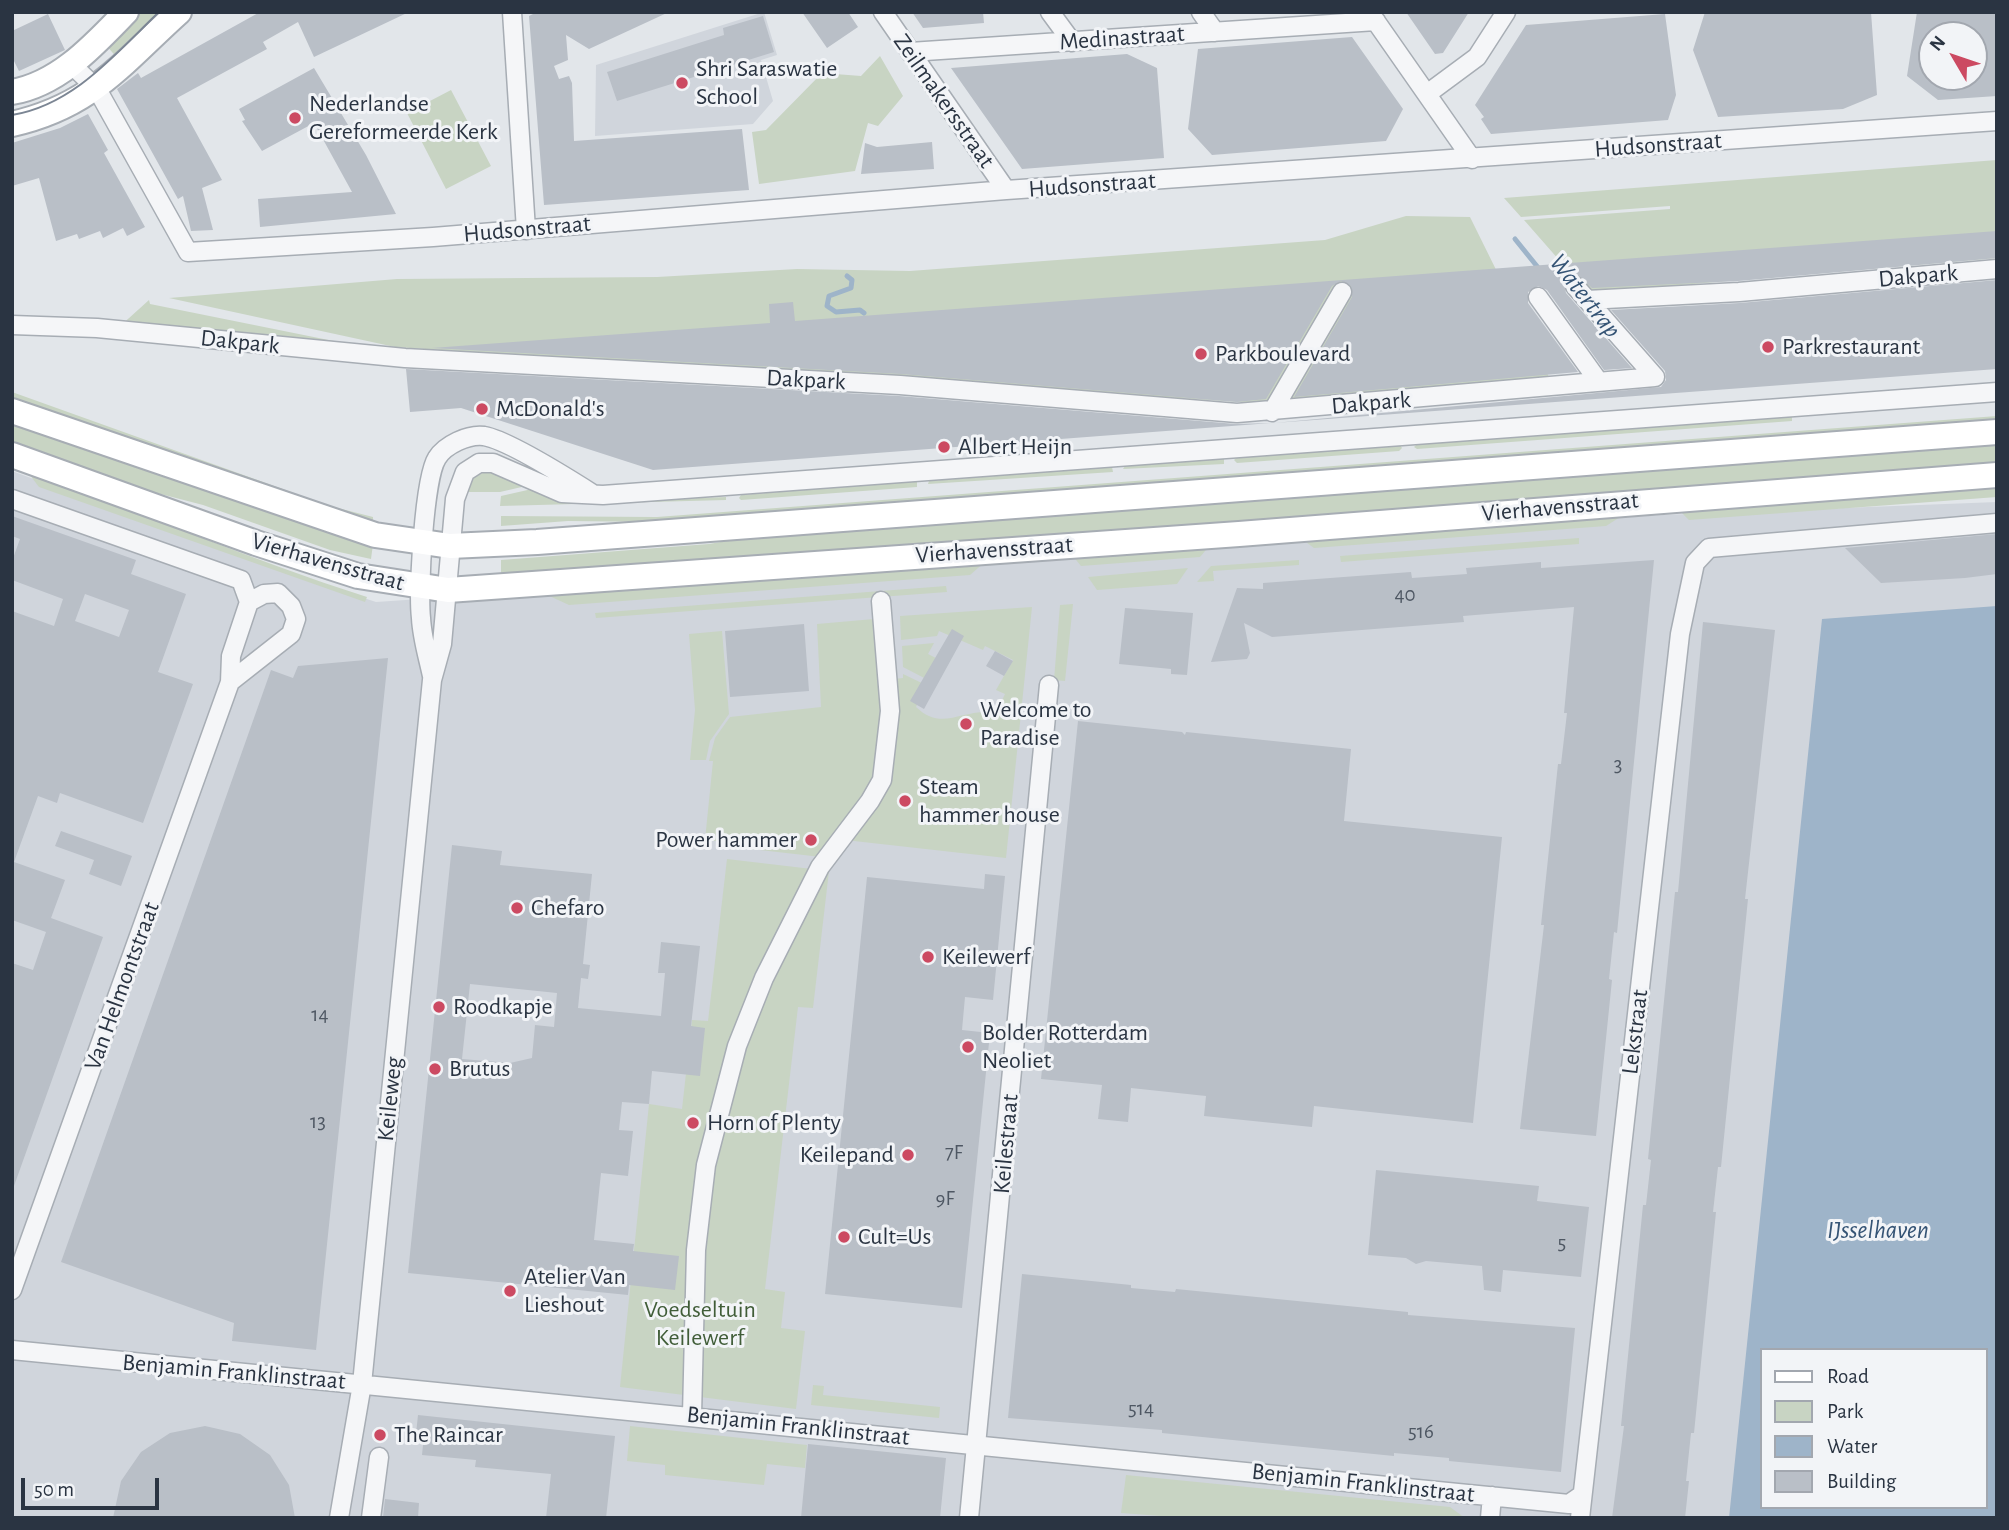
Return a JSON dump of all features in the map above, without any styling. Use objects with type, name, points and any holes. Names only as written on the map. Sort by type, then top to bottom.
[{"type":"main road","points":[[12,92],[39,83],[71,64],[126,12]]},
{"type":"main road","points":[[12,124],[56,112],[97,89],[178,12]]},
{"type":"main road","name":"Vierhavensstraat","points":[[12,411],[374,535],[450,546],[1997,432]]},
{"type":"main road","name":"Vierhavensstraat","points":[[12,455],[256,544],[358,576],[419,588],[448,590],[1239,534],[1997,475]]},
{"type":"street","points":[[512,12],[526,230]]},
{"type":"street","name":"Zeilmakersstraat","points":[[883,12],[1006,190]]},
{"type":"street","points":[[1051,12],[1072,42]]},
{"type":"street","points":[[1200,12],[1215,32]]},
{"type":"street","points":[[1427,93],[1477,57],[1506,12]]},
{"type":"street","points":[[1373,17],[1472,159]]},
{"type":"street","name":"Medinastraat","points":[[909,52],[1215,32],[1373,17]]},
{"type":"street","points":[[71,64],[97,89]]},
{"type":"street","name":"Hudsonstraat","points":[[97,89],[188,252],[526,230],[1006,190],[1997,121]]},
{"type":"street","name":"Dakpark","points":[[1587,300],[1739,292],[1997,269]]},
{"type":"street","name":"Dakpark","points":[[12,325],[97,328],[405,358],[900,385],[1237,413],[1655,377],[1574,286]]},
{"type":"street","points":[[1272,412],[1342,292]]},
{"type":"street","points":[[1538,297],[1599,382]]},
{"type":"street","points":[[450,546],[460,481],[465,472],[479,463],[497,464],[562,493],[593,494],[734,487],[1997,392]]},
{"type":"street","name":"Vierhavensstraat","points":[[424,544],[426,510],[434,466],[441,453],[463,440],[484,436],[495,440],[558,472],[593,494]]},
{"type":"street","name":"Vierhavensstraat","points":[[12,499],[241,580],[249,602]]},
{"type":"street","name":"Lekstraat","points":[[1580,1518],[1680,634],[1695,563],[1704,551],[1797,539],[1997,523]]},
{"type":"street","name":"Keileweg","points":[[424,544],[419,588],[421,620],[432,680]]},
{"type":"street","name":"Keileweg","points":[[339,1518],[362,1384],[432,680],[442,644],[450,546]]},
{"type":"street","points":[[230,682],[292,634],[296,619],[291,606],[278,593],[264,594],[249,602]]},
{"type":"street","points":[[692,1415],[696,1250],[706,1165],[737,1046],[764,978],[820,867],[870,801],[882,780],[890,711],[881,601]]},
{"type":"street","name":"Van Helmontstraat","points":[[12,1290],[230,682],[231,656],[249,602]]},
{"type":"street","name":"Keilestraat","points":[[969,1518],[1049,685]]},
{"type":"street","name":"Benjamin Franklinstraat","points":[[12,1350],[692,1415],[1569,1504],[1582,1495]]},
{"type":"street","points":[[371,1518],[379,1457]]},
{"type":"street","points":[[1490,1518],[1492,1496]]},
{"type":"shaded area","name":"Shri Saraswatie School","points":[[764,12],[777,55],[761,60],[773,101],[753,124],[595,136],[596,65]]},
{"type":"shaded area","points":[[12,471],[288,573],[376,602],[1663,515],[1997,502],[1997,1518],[12,1518]]},
{"type":"green space","points":[[134,12],[169,12],[119,60],[105,44]]},
{"type":"green space","points":[[880,56],[903,96],[878,126],[868,123],[855,171],[759,184],[752,132],[766,130],[822,73],[861,76]]},
{"type":"green space","points":[[451,90],[491,166],[446,189],[407,113]]},
{"type":"green space","points":[[1997,160],[1997,258],[1588,293],[1524,220],[1670,209],[1670,206],[1521,217],[1504,198]]},
{"type":"green space","points":[[1406,216],[1470,217],[1552,383],[1270,404],[395,347],[169,298],[397,279],[657,277],[797,269],[910,271],[1325,240]]},
{"type":"green space","points":[[149,300],[150,304],[393,353],[118,328]]},
{"type":"green space","points":[[12,392],[330,506],[373,517],[373,523],[12,399]]},
{"type":"green space","points":[[1792,415],[1792,421],[1417,449],[1414,447],[1417,444]]},
{"type":"green space","points":[[1997,416],[1997,421],[657,522],[568,521],[501,526],[501,516],[657,517]]},
{"type":"green space","points":[[12,418],[373,544],[371,559],[330,550],[203,505],[126,485],[12,445]]},
{"type":"green space","points":[[1997,439],[1997,465],[501,578],[501,560],[709,544],[772,533]]},
{"type":"green space","points":[[1400,445],[1402,448],[1399,451],[1237,463],[1234,460],[1237,457]]},
{"type":"green space","points":[[1224,458],[1224,464],[1123,469],[1125,466]]},
{"type":"green space","points":[[1112,467],[1113,472],[928,484],[929,481]]},
{"type":"green space","points":[[26,470],[238,552],[367,597],[365,602],[39,487]]},
{"type":"green space","points":[[486,471],[497,472],[526,486],[500,492],[464,492],[470,480]]},
{"type":"green space","points":[[917,481],[917,487],[741,500],[739,498],[741,495]]},
{"type":"green space","points":[[1997,483],[1997,497],[1689,520],[1676,507]]},
{"type":"green space","points":[[532,489],[594,502],[726,497],[726,500],[500,506],[501,496]]},
{"type":"green space","points":[[1628,512],[1606,526],[1314,548],[1299,537]]},
{"type":"green space","points":[[1579,538],[1579,544],[1341,562],[1340,556]]},
{"type":"green space","points":[[1211,544],[1200,557],[1081,566],[1072,555]]},
{"type":"green space","points":[[1299,560],[1299,565],[1213,571],[1214,581],[1197,582],[1211,566]]},
{"type":"green space","points":[[986,561],[970,575],[569,605],[545,594]]},
{"type":"green space","points":[[1188,568],[1177,584],[1097,590],[1088,577]]},
{"type":"green space","points":[[946,586],[947,592],[596,618],[595,613]]},
{"type":"green space","points":[[1073,604],[1065,681],[1054,680],[1060,605]]},
{"type":"green space","points":[[1032,607],[1006,858],[845,840],[874,804],[893,679],[903,678],[903,674],[926,685],[916,707],[935,718],[996,713],[1005,694],[996,690],[1013,660],[985,646],[983,650],[939,631],[937,636],[901,640],[900,616]]},
{"type":"green space","points":[[874,619],[885,698],[877,778],[821,857],[725,846],[725,842],[705,840],[713,761],[709,761],[715,738],[730,717],[821,707],[817,624]]},
{"type":"green space","points":[[722,631],[729,714],[710,741],[706,760],[690,760],[695,710],[689,634]]},
{"type":"green space","points":[[934,643],[928,654],[938,659],[928,680],[903,667],[902,646]]},
{"type":"green space","name":"Voedseltuin Keilewerf","points":[[727,859],[829,871],[813,1008],[798,1007],[765,1289],[785,1292],[781,1328],[805,1331],[796,1409],[620,1387],[649,1104],[682,1109],[692,1020],[708,1021]]},
{"type":"green space","points":[[813,1385],[824,1386],[823,1395],[940,1407],[939,1418],[811,1405]]},
{"type":"green space","points":[[630,1426],[807,1445],[805,1468],[767,1464],[764,1485],[665,1475],[665,1465],[627,1461]]},
{"type":"green space","points":[[1126,1475],[1450,1507],[1465,1518],[1187,1518],[1121,1513]]},
{"type":"water","name":"IJsselhaven","points":[[1997,606],[1997,1518],[1729,1518],[1822,619]]},
{"type":"building","points":[[260,12],[409,12],[314,57],[298,22],[263,42],[267,49],[177,98],[222,180],[202,188],[213,230],[191,231],[183,196],[178,199],[117,89],[138,73],[141,78]]},
{"type":"building","points":[[537,12],[669,12],[589,49],[566,35],[568,60],[554,66],[559,79],[569,76],[572,83],[574,141],[742,129],[749,190],[544,205],[529,16]]},
{"type":"building","points":[[802,12],[848,12],[858,27],[827,48]]},
{"type":"building","points":[[912,12],[983,12],[984,23],[923,28]]},
{"type":"building","points":[[1406,12],[1469,12],[1443,53],[1435,54]]},
{"type":"building","points":[[1705,12],[1871,12],[1877,95],[1843,109],[1718,117],[1693,50]]},
{"type":"building","points":[[1917,12],[1997,12],[1997,96],[1938,100],[1926,91],[1988,91],[1988,21],[1918,21],[1918,85],[1907,76]]},
{"type":"building","points":[[48,14],[65,50],[19,71],[12,57],[12,31]]},
{"type":"building","points":[[1665,14],[1676,95],[1668,120],[1491,134],[1481,119],[1484,117],[1475,105],[1526,25]]},
{"type":"building","points":[[763,16],[774,52],[617,101],[607,72],[724,35],[723,28]]},
{"type":"building","points":[[1352,37],[1403,109],[1386,141],[1212,155],[1188,129],[1198,49]]},
{"type":"building","points":[[1127,54],[1157,68],[1164,158],[1022,169],[951,68]]},
{"type":"building","points":[[314,68],[366,155],[396,214],[260,227],[258,199],[352,192],[314,123],[262,151],[242,121],[245,120],[239,109]]},
{"type":"building","points":[[88,114],[108,150],[104,153],[145,227],[127,236],[123,228],[103,238],[100,231],[79,239],[77,234],[56,241],[39,178],[12,186],[12,143],[60,128]]},
{"type":"building","points":[[932,142],[934,169],[861,174],[865,143],[877,147]]},
{"type":"building","points":[[1997,231],[1997,258],[1738,281],[1592,288],[1579,276],[1572,275],[1564,283],[1566,293],[1632,368],[1604,370],[1547,290],[1538,286],[1528,292],[1528,303],[1578,372],[1294,397],[1352,297],[1351,286],[1341,281],[1332,286],[1266,399],[1237,402],[901,374],[432,348],[770,323],[769,304],[793,302],[795,321]]},
{"type":"building","points":[[1997,280],[1997,369],[1274,423],[1661,387],[1666,380],[1665,371],[1611,310],[1740,303]]},
{"type":"building","points":[[406,369],[899,396],[1236,424],[1271,423],[653,470],[461,408],[410,412]]},
{"type":"building","points":[[12,516],[136,560],[131,574],[186,594],[158,672],[193,684],[143,823],[60,793],[57,803],[38,796],[14,862],[65,880],[51,918],[103,937],[14,1186],[12,963],[33,970],[46,932],[12,920],[12,611],[54,626],[63,599],[12,580],[12,561],[20,539],[12,536]],"holes":[[[85,594],[129,610],[119,637],[75,621]]]},
{"type":"building","points":[[1997,534],[1997,574],[1965,578],[1881,583],[1845,548]]},
{"type":"building","points":[[1654,560],[1617,933],[1614,932],[1609,979],[1612,980],[1596,1136],[1520,1129],[1544,925],[1541,925],[1558,764],[1561,764],[1567,713],[1564,713],[1574,607],[1463,616],[1464,622],[1272,637],[1244,623],[1250,653],[1247,659],[1211,662],[1237,588],[1263,589],[1263,583],[1411,572],[1412,578],[1467,574],[1466,568],[1541,562],[1541,568]]},
{"type":"building","points":[[1125,608],[1193,613],[1187,675],[1171,674],[1171,669],[1119,664]]},
{"type":"building","points":[[1703,622],[1775,630],[1745,899],[1748,899],[1721,1167],[1718,1167],[1713,1212],[1716,1212],[1694,1433],[1691,1433],[1685,1518],[1612,1518],[1624,1426],[1621,1426],[1643,1205],[1646,1205],[1651,1160],[1648,1159],[1675,892],[1678,892]]},
{"type":"building","points":[[804,624],[809,691],[730,697],[725,631]]},
{"type":"building","points":[[952,629],[964,636],[924,709],[910,701]]},
{"type":"building","points":[[995,651],[1013,661],[1004,676],[986,666]]},
{"type":"building","points":[[388,658],[316,1350],[232,1341],[234,1323],[61,1262],[271,670],[293,678],[298,666]]},
{"type":"building","points":[[1078,721],[1182,732],[1185,735],[1186,732],[1351,749],[1344,821],[1502,837],[1473,1123],[1314,1106],[1312,1127],[1204,1116],[1206,1096],[1131,1088],[1128,1122],[1098,1119],[1102,1085],[1041,1079]]},
{"type":"building","points":[[61,831],[132,856],[121,886],[89,874],[94,860],[55,846]]},
{"type":"building","points":[[452,845],[502,851],[500,865],[592,874],[583,964],[590,965],[588,979],[581,978],[578,1008],[661,1016],[665,973],[658,973],[661,942],[700,946],[691,1026],[705,1028],[700,1076],[652,1071],[649,1104],[622,1102],[619,1130],[633,1131],[628,1176],[601,1173],[594,1240],[634,1244],[633,1251],[679,1256],[675,1290],[629,1285],[628,1295],[408,1273]],"holes":[[[470,984],[557,993],[554,1027],[535,1025],[532,1058],[510,1063],[462,1059]]]},
{"type":"building","name":"Keilepand","points":[[985,874],[1005,876],[993,1000],[965,997],[962,1030],[990,1033],[962,1308],[825,1294],[867,877],[984,889]]},
{"type":"building","points":[[1376,1170],[1539,1186],[1537,1201],[1589,1207],[1581,1277],[1503,1270],[1501,1292],[1484,1290],[1482,1266],[1426,1261],[1416,1264],[1406,1258],[1368,1255]]},
{"type":"building","points":[[1022,1274],[1131,1285],[1131,1288],[1175,1292],[1176,1289],[1408,1312],[1408,1315],[1575,1328],[1561,1472],[1449,1461],[1449,1458],[1394,1453],[1394,1456],[1162,1433],[1162,1430],[1008,1418]]},
{"type":"building","points":[[418,1415],[615,1436],[606,1518],[546,1518],[551,1474],[475,1467],[476,1460],[422,1455],[424,1435],[416,1434]]},
{"type":"building","points":[[205,1426],[240,1434],[270,1455],[289,1485],[295,1518],[113,1518],[121,1481],[141,1452],[170,1433]]},
{"type":"building","points":[[808,1444],[946,1458],[940,1518],[801,1518]]},
{"type":"building","points":[[385,1499],[419,1503],[418,1518],[383,1518]]},
{"type":"waterway","name":"Watertrap","points":[[1515,239],[1540,270]]},
{"type":"waterway","points":[[847,276],[852,280],[851,288],[829,296],[827,306],[836,312],[860,310],[864,313]]},
{"type":"tram line","points":[[12,115],[34,109],[74,89],[110,60],[159,12]]},
{"type":"place","name":"Shri Saraswatie School","points":[[682,83]]},
{"type":"place","name":"Nederlandse Gereformeerde Kerk","points":[[295,118]]},
{"type":"place","name":"Parkrestaurant","points":[[1768,347]]},
{"type":"place","name":"Parkboulevard","points":[[1201,354]]},
{"type":"place","name":"McDonald's","points":[[482,409]]},
{"type":"place","name":"Albert Heijn","points":[[944,447]]},
{"type":"place","name":"Welcome to Paradise","points":[[966,724]]},
{"type":"place","name":"Steam hammer house","points":[[905,801]]},
{"type":"place","name":"Power hammer","points":[[811,840]]},
{"type":"place","name":"Chefaro","points":[[517,908]]},
{"type":"place","name":"Keilewerf","points":[[928,957]]},
{"type":"place","name":"Roodkapje","points":[[439,1007]]},
{"type":"place","name":"Bolder Rotterdam Neoliet","points":[[968,1047]]},
{"type":"place","name":"Brutus","points":[[435,1069]]},
{"type":"place","name":"Horn of Plenty","points":[[693,1123]]},
{"type":"place","name":"Keilepand","points":[[908,1155]]},
{"type":"place","name":"Cult=Us","points":[[844,1237]]},
{"type":"place","name":"Atelier Van Lieshout","points":[[510,1291]]},
{"type":"place","name":"The Raincar","points":[[380,1435]]}]
